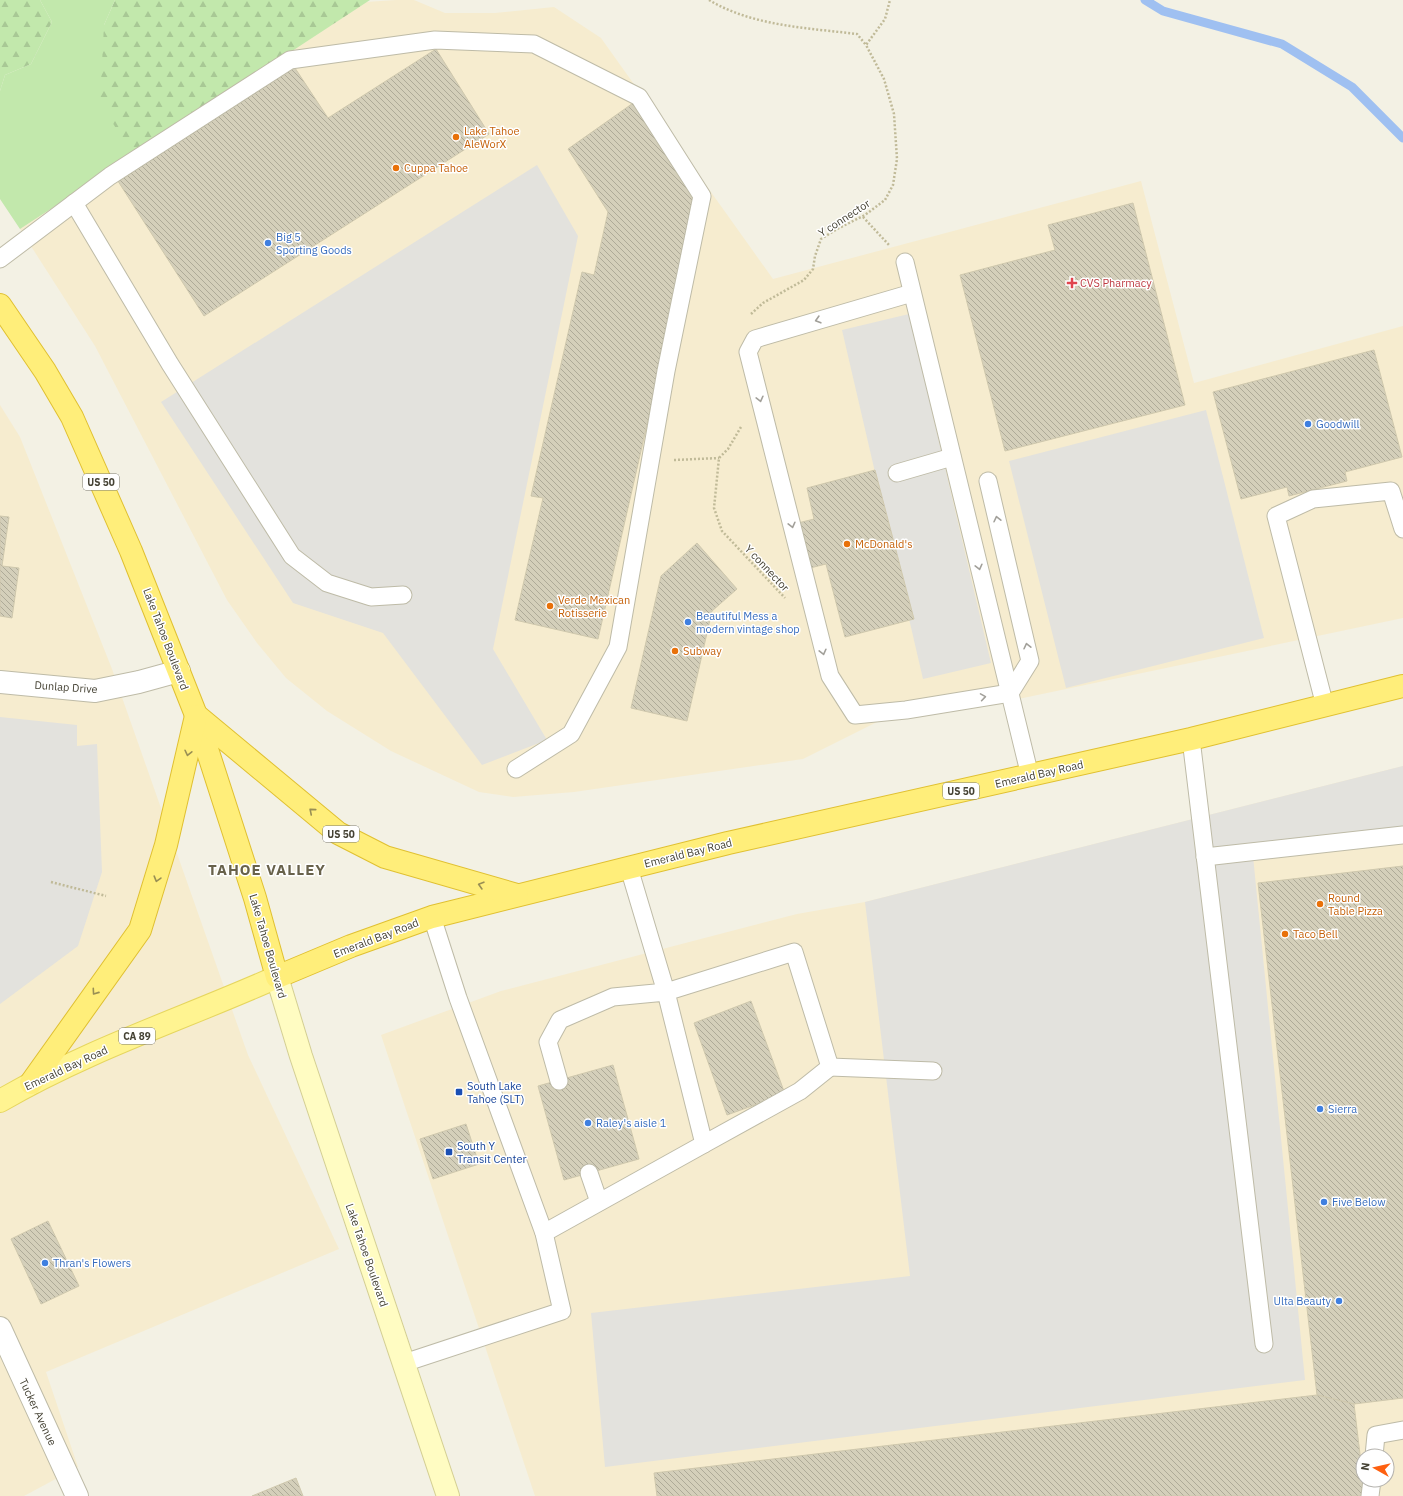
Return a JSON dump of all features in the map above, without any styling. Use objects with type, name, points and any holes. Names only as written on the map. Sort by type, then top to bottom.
[{"type":"highway","name":"Lake Tahoe Boulevard","points":[[0,305],[45,371],[72,417],[131,550],[196,715],[255,898],[278,977]]},
{"type":"highway","name":"Emerald Bay Road","points":[[278,977],[351,946],[432,917],[728,844],[1192,739],[1403,686]]},
{"type":"highway","name":"US 50","points":[[196,715],[338,833],[385,857],[518,895]]},
{"type":"highway","points":[[31,1083],[140,930],[166,845],[196,715]]},
{"type":"main road","name":"Emerald Bay Road","points":[[0,1101],[31,1083],[75,1061],[216,1004],[278,977]]},
{"type":"main road","name":"Lake Tahoe Boulevard","points":[[278,977],[301,1056],[448,1496]]},
{"type":"street","name":"Dunlap Drive","points":[[0,682],[95,691],[139,682],[179,671]]},
{"type":"street","name":"Tucker Avenue","points":[[0,1328],[77,1496]]},
{"type":"lane","points":[[0,259],[110,176],[290,60],[435,40],[534,44],[639,97],[702,196],[666,371],[618,647],[570,734],[516,768]]},
{"type":"lane","points":[[74,203],[170,364],[292,556],[327,583],[370,597],[403,595]]},
{"type":"lane","points":[[905,262],[1030,776]]},
{"type":"lane","points":[[912,293],[755,339],[748,352],[830,676],[855,715],[906,710],[1010,693],[1030,661],[988,481]]},
{"type":"lane","points":[[897,473],[952,457]]},
{"type":"lane","points":[[1325,706],[1276,516],[1312,498],[1391,491],[1403,529]]},
{"type":"lane","points":[[1192,739],[1264,1344]]},
{"type":"lane","points":[[1205,857],[1403,835]]},
{"type":"lane","points":[[629,868],[666,992],[704,1144]]},
{"type":"lane","points":[[404,1363],[562,1311],[544,1233],[458,998],[432,917]]},
{"type":"lane","points":[[558,1081],[548,1042],[560,1020],[613,997],[666,992],[794,952],[830,1067]]},
{"type":"lane","points":[[544,1233],[800,1091],[830,1067],[933,1071]]},
{"type":"lane","points":[[589,1173],[599,1202]]},
{"type":"lane","points":[[1375,1448],[1376,1435],[1403,1430]]},
{"type":"path","points":[[709,0],[721,7],[753,17],[794,26],[857,34],[866,45],[885,19],[890,0]]},
{"type":"path","name":"Y connector","points":[[749,316],[763,303],[804,280],[813,269],[815,256],[821,240],[863,217],[885,200],[893,185],[897,159],[894,114],[884,79],[866,45]]},
{"type":"path","points":[[863,217],[905,262]]},
{"type":"path","points":[[650,461],[719,458],[728,449],[741,428],[742,423]]},
{"type":"path","name":"Y connector","points":[[719,458],[714,508],[722,531],[785,598],[788,605]]},
{"type":"path","points":[[51,882],[106,896]]},
{"type":"shaded area","points":[[414,0],[445,13],[495,13],[554,7],[601,38],[773,279],[1141,181],[1194,383],[1403,326],[1403,618],[981,707],[885,718],[803,759],[574,792],[513,797],[479,792],[391,751],[327,711],[286,678],[257,643],[227,600],[95,346],[20,229],[366,2]]},
{"type":"shaded area","points":[[537,165],[578,236],[493,649],[547,740],[482,765],[383,633],[293,603],[161,402]]},
{"type":"shaded area","points":[[909,314],[991,663],[923,679],[842,330]]},
{"type":"shaded area","points":[[0,405],[20,437],[112,669],[248,1055],[339,1249],[46,1372],[78,1467],[24,1496],[0,1496]]},
{"type":"shaded area","points":[[1206,410],[1264,638],[1066,688],[1009,461]]},
{"type":"shaded area","points":[[0,717],[77,725],[77,746],[97,744],[102,872],[78,946],[0,1004]]},
{"type":"shaded area","points":[[1403,766],[1403,1496],[535,1496],[381,1035],[501,991],[797,914],[865,902]]},
{"type":"shaded area","points":[[1403,766],[1403,843],[1253,856],[1305,1380],[605,1467],[591,1313],[910,1276],[865,902]]},
{"type":"green space","points":[[0,0],[40,0],[52,22],[31,64],[5,75],[0,91]]},
{"type":"green space","points":[[40,0],[115,0],[104,25],[132,156],[20,229],[0,199],[0,91],[5,75],[31,64],[52,22]]},
{"type":"green space","points":[[115,0],[370,0],[132,156],[100,101],[104,25]]},
{"type":"building","points":[[436,49],[489,134],[204,316],[116,178],[293,65],[328,118]]},
{"type":"building","points":[[636,101],[699,197],[598,639],[515,620],[543,498],[531,496],[582,272],[594,275],[608,212],[568,149]]},
{"type":"building","name":"CVS Pharmacy","points":[[1133,203],[1185,405],[1005,451],[960,275],[1055,250],[1048,225]]},
{"type":"building","name":"Goodwill","points":[[1374,350],[1402,457],[1345,472],[1347,481],[1289,496],[1287,487],[1241,499],[1213,392]]},
{"type":"building","name":"McDonald's","points":[[875,470],[914,619],[845,637],[826,564],[806,569],[794,524],[814,519],[807,488]]},
{"type":"building","points":[[0,516],[9,517],[2,566],[19,568],[12,618],[0,616]]},
{"type":"building","points":[[697,543],[737,589],[712,611],[687,721],[631,708],[661,576]]},
{"type":"building","points":[[1403,866],[1403,1398],[1354,1404],[1317,1395],[1258,883]]},
{"type":"building","points":[[751,1001],[785,1094],[727,1115],[694,1023]]},
{"type":"building","name":"Raley's aisle 1","points":[[613,1065],[639,1159],[564,1180],[538,1086]]},
{"type":"building","name":"South Y Transit Center","points":[[466,1124],[479,1164],[433,1179],[420,1139]]},
{"type":"building","name":"Thran's Flowers","points":[[48,1221],[79,1286],[41,1304],[11,1239]]},
{"type":"building","points":[[1317,1395],[1354,1404],[1359,1448],[1355,1448],[1355,1488],[1364,1488],[1365,1496],[657,1496],[654,1473]]},
{"type":"building","points":[[296,1478],[303,1496],[252,1496]]},
{"type":"waterway","points":[[1145,0],[1163,11],[1282,44],[1352,87],[1403,138]]},
{"type":"place","name":"Lake Tahoe AleWorX","points":[[456,137]]},
{"type":"place","name":"Cuppa Tahoe","points":[[396,168]]},
{"type":"place","name":"Big 5 Sporting Goods","points":[[268,243]]},
{"type":"place","name":"CVS Pharmacy","points":[[1072,283]]},
{"type":"place","name":"Goodwill","points":[[1308,424]]},
{"type":"place","name":"McDonald's","points":[[847,544]]},
{"type":"place","name":"Verde Mexican Rotisserie","points":[[550,606]]},
{"type":"place","name":"Beautiful Mess a modern vintage shop","points":[[688,622]]},
{"type":"place","name":"Subway","points":[[675,651]]},
{"type":"place","name":"Round Table Pizza","points":[[1320,904]]},
{"type":"place","name":"Taco Bell","points":[[1285,934]]},
{"type":"place","name":"South Lake Tahoe (SLT)","points":[[459,1092]]},
{"type":"place","name":"Sierra","points":[[1320,1109]]},
{"type":"place","name":"Raley's aisle 1","points":[[588,1123]]},
{"type":"place","name":"South Y Transit Center","points":[[449,1152]]},
{"type":"place","name":"Five Below","points":[[1324,1202]]},
{"type":"place","name":"Thran's Flowers","points":[[45,1263]]},
{"type":"place","name":"Ulta Beauty","points":[[1339,1301]]},
{"type":"district","name":"TAHOE VALLEY","points":[[267,870]]}]
